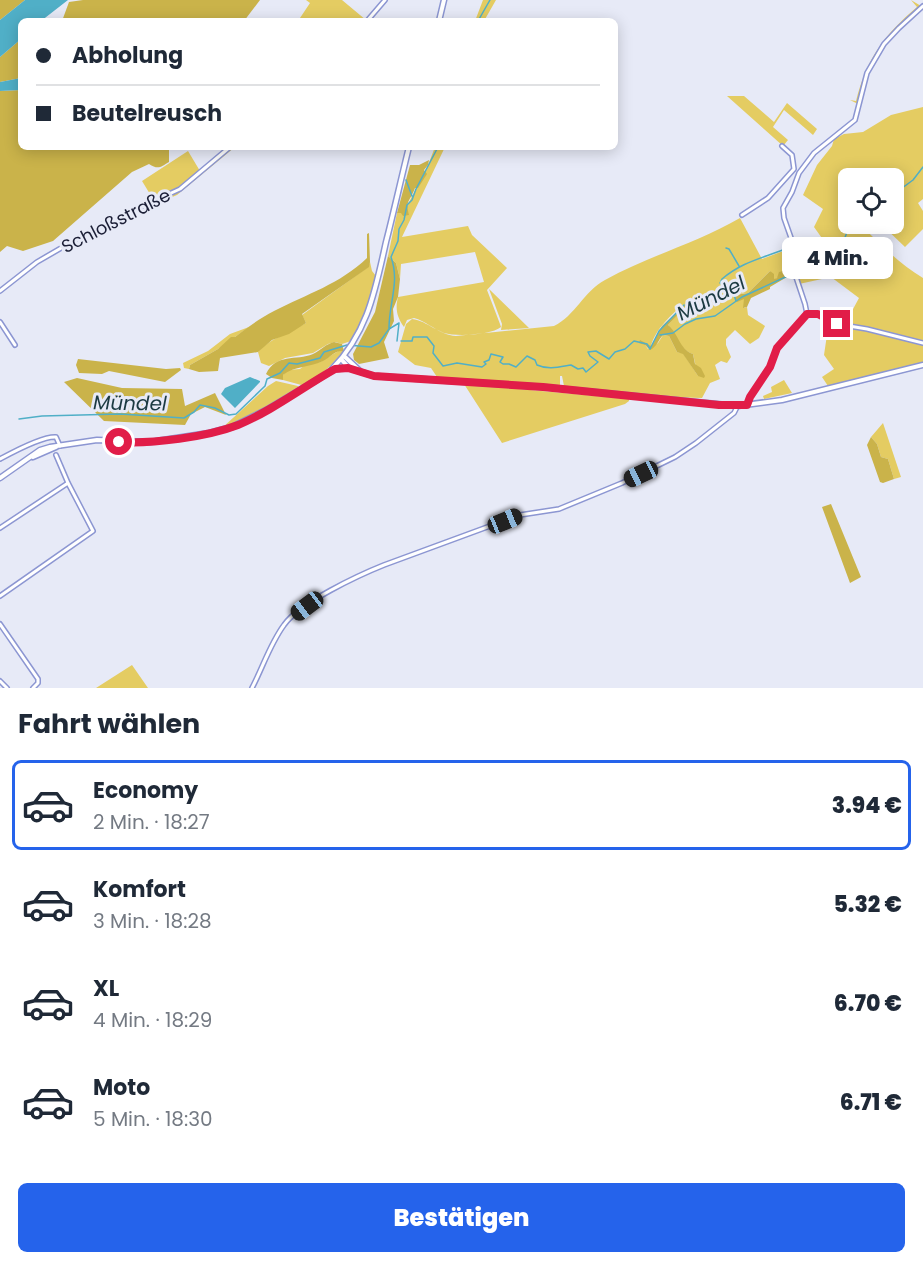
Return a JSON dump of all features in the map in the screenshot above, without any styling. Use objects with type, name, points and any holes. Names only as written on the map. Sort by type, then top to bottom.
[{"type":"main road","points":[[440,18],[444,0]]},
{"type":"main road","points":[[327,373],[344,356],[370,309],[408,150]]},
{"type":"main road","points":[[344,356],[348,368]]},
{"type":"main road","points":[[344,356],[363,373]]},
{"type":"main road","points":[[0,478],[40,450],[82,441],[150,442],[222,430],[245,422],[335,369],[348,368],[363,373],[397,378],[543,387],[737,406],[782,400],[923,365]]},
{"type":"street","points":[[370,18],[385,0]]},
{"type":"street","points":[[747,405],[770,367],[777,348],[807,314],[806,304],[796,277],[796,252],[784,218],[783,208],[800,173],[814,153],[855,120],[867,73],[884,44],[923,6]]},
{"type":"street","points":[[782,146],[792,155],[794,169],[800,173]]},
{"type":"street","name":"Schloßstraße","points":[[0,291],[37,262],[90,231],[180,189],[226,150]]},
{"type":"street","points":[[742,215],[769,197],[794,169]]},
{"type":"street","points":[[807,314],[818,314],[837,324],[891,334],[923,343]]},
{"type":"street","points":[[0,322],[15,345]]},
{"type":"street","points":[[252,688],[286,622],[322,595],[365,573],[520,515],[559,509],[651,470],[696,443],[734,413],[737,406]]},
{"type":"street","points":[[0,459],[27,445],[50,437],[56,437],[60,446]]},
{"type":"street","points":[[0,596],[93,531],[56,455]]},
{"type":"street","points":[[0,528],[68,483]]},
{"type":"street","points":[[0,624],[38,679],[33,688]]},
{"type":"street","points":[[0,681],[7,688]]},
{"type":"shaded area","points":[[0,0],[25,0],[0,20]]},
{"type":"shaded area","points":[[83,0],[260,0],[246,18],[63,18],[69,2]]},
{"type":"shaded area","points":[[306,0],[342,0],[364,18],[300,18],[310,3]]},
{"type":"shaded area","points":[[483,0],[496,0],[486,18],[476,18]]},
{"type":"shaded area","points":[[911,0],[921,6],[880,49],[866,74],[858,104],[850,100],[856,101],[860,86],[878,48],[895,27],[917,7]]},
{"type":"shaded area","points":[[18,42],[18,79],[0,82],[0,57]]},
{"type":"shaded area","points":[[18,90],[18,150],[169,150],[169,162],[159,167],[149,164],[132,172],[53,241],[23,251],[7,246],[0,252],[0,91]]},
{"type":"shaded area","points":[[727,96],[744,96],[774,122],[787,103],[817,129],[813,135],[784,110],[773,127],[788,140],[783,146]]},
{"type":"shaded area","points":[[923,107],[923,199],[918,203],[923,211],[923,229],[905,247],[891,234],[904,234],[904,168],[838,168],[838,234],[870,234],[900,262],[923,278],[923,342],[888,332],[845,324],[859,298],[831,277],[799,284],[801,264],[824,241],[814,227],[823,209],[803,195],[817,165],[832,146],[834,139],[844,134],[863,132],[891,115]]},
{"type":"shaded area","points":[[228,150],[231,150],[177,195],[112,223],[67,247],[111,222],[182,190]]},
{"type":"shaded area","points":[[434,150],[444,150],[402,237],[468,226],[472,235],[507,268],[487,290],[501,327],[496,330],[474,334],[450,334],[414,318],[407,320],[404,327],[398,316],[398,297],[484,282],[475,252],[401,264],[400,279],[396,263],[388,256],[397,213],[406,208]]},
{"type":"shaded area","points":[[188,151],[200,171],[180,187],[153,199],[142,181]]},
{"type":"shaded area","points":[[429,160],[424,170],[427,174],[418,188],[415,188],[409,201],[409,215],[403,216],[397,213],[410,165],[419,165]]},
{"type":"shaded area","points":[[740,218],[762,259],[794,247],[796,258],[792,272],[788,270],[774,280],[770,271],[748,293],[739,294],[744,299],[744,308],[747,307],[748,315],[765,326],[759,338],[750,344],[735,330],[726,339],[731,357],[727,363],[721,361],[715,365],[720,379],[710,383],[702,398],[667,397],[564,386],[562,376],[560,376],[560,386],[437,377],[431,368],[415,365],[398,352],[406,324],[412,319],[456,336],[554,326],[568,316],[591,290],[605,280]],"holes":[[[685,304],[668,325],[681,346],[693,354],[698,376],[683,353],[677,352],[669,336],[663,335],[658,343],[648,349],[645,345],[651,346],[665,322]]]},
{"type":"shaded area","points":[[369,233],[369,267],[302,314],[306,323],[289,334],[272,340],[258,352],[220,358],[218,371],[199,372],[189,369],[190,365],[218,349],[231,337],[235,337],[274,311],[334,282],[357,267],[367,258],[367,234]]},
{"type":"shaded area","points":[[388,256],[396,263],[400,279],[398,297],[393,309],[394,321],[384,342],[389,358],[359,364],[354,360],[353,354],[375,312]]},
{"type":"shaded area","points":[[370,262],[376,276],[369,306],[351,341],[342,344],[335,342],[328,344],[313,353],[285,358],[269,366],[261,363],[258,352],[262,348],[306,323],[302,315],[368,267]]},
{"type":"shaded area","points":[[788,270],[792,274],[770,289],[751,298],[747,307],[743,308],[744,299],[735,301],[735,295],[748,293],[770,271],[774,274],[774,279],[777,278],[779,272]]},
{"type":"shaded area","points":[[489,289],[529,328],[501,330],[502,324]]},
{"type":"shaded area","points":[[685,304],[686,306],[668,325],[685,349],[693,354],[695,364],[701,368],[704,378],[698,376],[683,354],[677,352],[669,336],[663,335],[650,350],[639,343],[640,340],[651,346],[662,326]]},
{"type":"shaded area","points":[[837,325],[923,344],[923,363],[828,386],[822,377],[834,369],[824,355],[828,328],[836,329]]},
{"type":"shaded area","points":[[249,327],[190,365],[189,369],[184,368],[183,363],[208,351],[230,334]]},
{"type":"shaded area","points":[[334,342],[342,344],[344,351],[335,353],[318,363],[287,372],[283,375],[283,380],[266,374],[270,367],[281,360],[313,354]]},
{"type":"shaded area","points":[[340,350],[344,351],[328,368],[305,386],[283,380],[283,375],[288,370],[300,369],[305,365],[320,362]]},
{"type":"shaded area","points":[[78,359],[166,369],[180,368],[181,370],[165,382],[109,371],[102,374],[79,373],[76,365]]},
{"type":"shaded area","points":[[77,378],[122,388],[182,389],[185,406],[215,393],[226,415],[205,407],[191,414],[185,425],[104,421],[64,382]]},
{"type":"shaded area","points":[[784,380],[792,393],[764,399],[763,396],[772,392],[771,387]]},
{"type":"shaded area","points":[[276,381],[298,386],[299,389],[242,421],[222,428],[268,386]]},
{"type":"shaded area","points":[[464,384],[629,399],[629,401],[502,443]]},
{"type":"shaded area","points":[[883,423],[901,477],[894,479],[888,459],[881,457],[877,444],[871,437]]},
{"type":"shaded area","points":[[871,437],[877,444],[881,457],[888,459],[894,479],[880,482],[867,445]]},
{"type":"shaded area","points":[[831,504],[861,577],[850,583],[822,507]]},
{"type":"shaded area","points":[[132,665],[148,688],[96,688]]},
{"type":"water","points":[[25,0],[68,0],[45,18],[18,18],[18,42],[0,57],[0,20]]},
{"type":"water","points":[[18,79],[18,90],[0,91],[0,82]]},
{"type":"water","points":[[250,377],[260,382],[235,408],[221,394],[225,388]]},
{"type":"waterway","points":[[480,18],[490,0]]},
{"type":"waterway","points":[[389,328],[394,284],[391,257],[398,241],[399,229],[404,220],[407,205],[412,200],[436,150]]},
{"type":"waterway","points":[[904,187],[913,180],[923,167]]},
{"type":"waterway","points":[[406,180],[412,196]]},
{"type":"waterway","points":[[797,270],[800,263],[823,243],[834,249],[844,240],[846,234]]},
{"type":"waterway","points":[[727,289],[720,283],[730,273],[746,264],[790,247]]},
{"type":"waterway","points":[[726,248],[729,249],[739,266]]},
{"type":"waterway","name":"Mündel","points":[[660,335],[673,333],[696,319],[715,316],[742,297],[794,273]]},
{"type":"waterway","points":[[729,291],[734,295],[736,301]]},
{"type":"waterway","name":"Mündel","points":[[401,341],[412,341],[413,337],[427,337],[434,346],[433,353],[443,366],[457,363],[482,367],[491,354],[503,357],[500,362],[503,364],[516,367],[527,356],[541,367],[554,368],[571,365],[578,369],[583,368],[586,372],[598,362],[588,352],[596,351],[609,359],[615,352],[625,349],[634,341],[647,344],[650,349],[659,331],[684,305]]},
{"type":"waterway","name":"Mündel","points":[[19,419],[42,416],[120,414],[184,418],[200,405],[215,408],[229,415],[236,414],[265,386],[267,379],[280,373],[289,363],[297,364],[320,358],[324,352],[347,345],[371,347],[379,343],[389,329],[399,323],[397,341]]},
{"type":"route","points":[[119,442],[150,442],[232,427],[245,422],[342,367],[374,376],[487,382],[719,405],[747,405],[770,367],[777,348],[807,314],[818,314],[837,324]]}]
